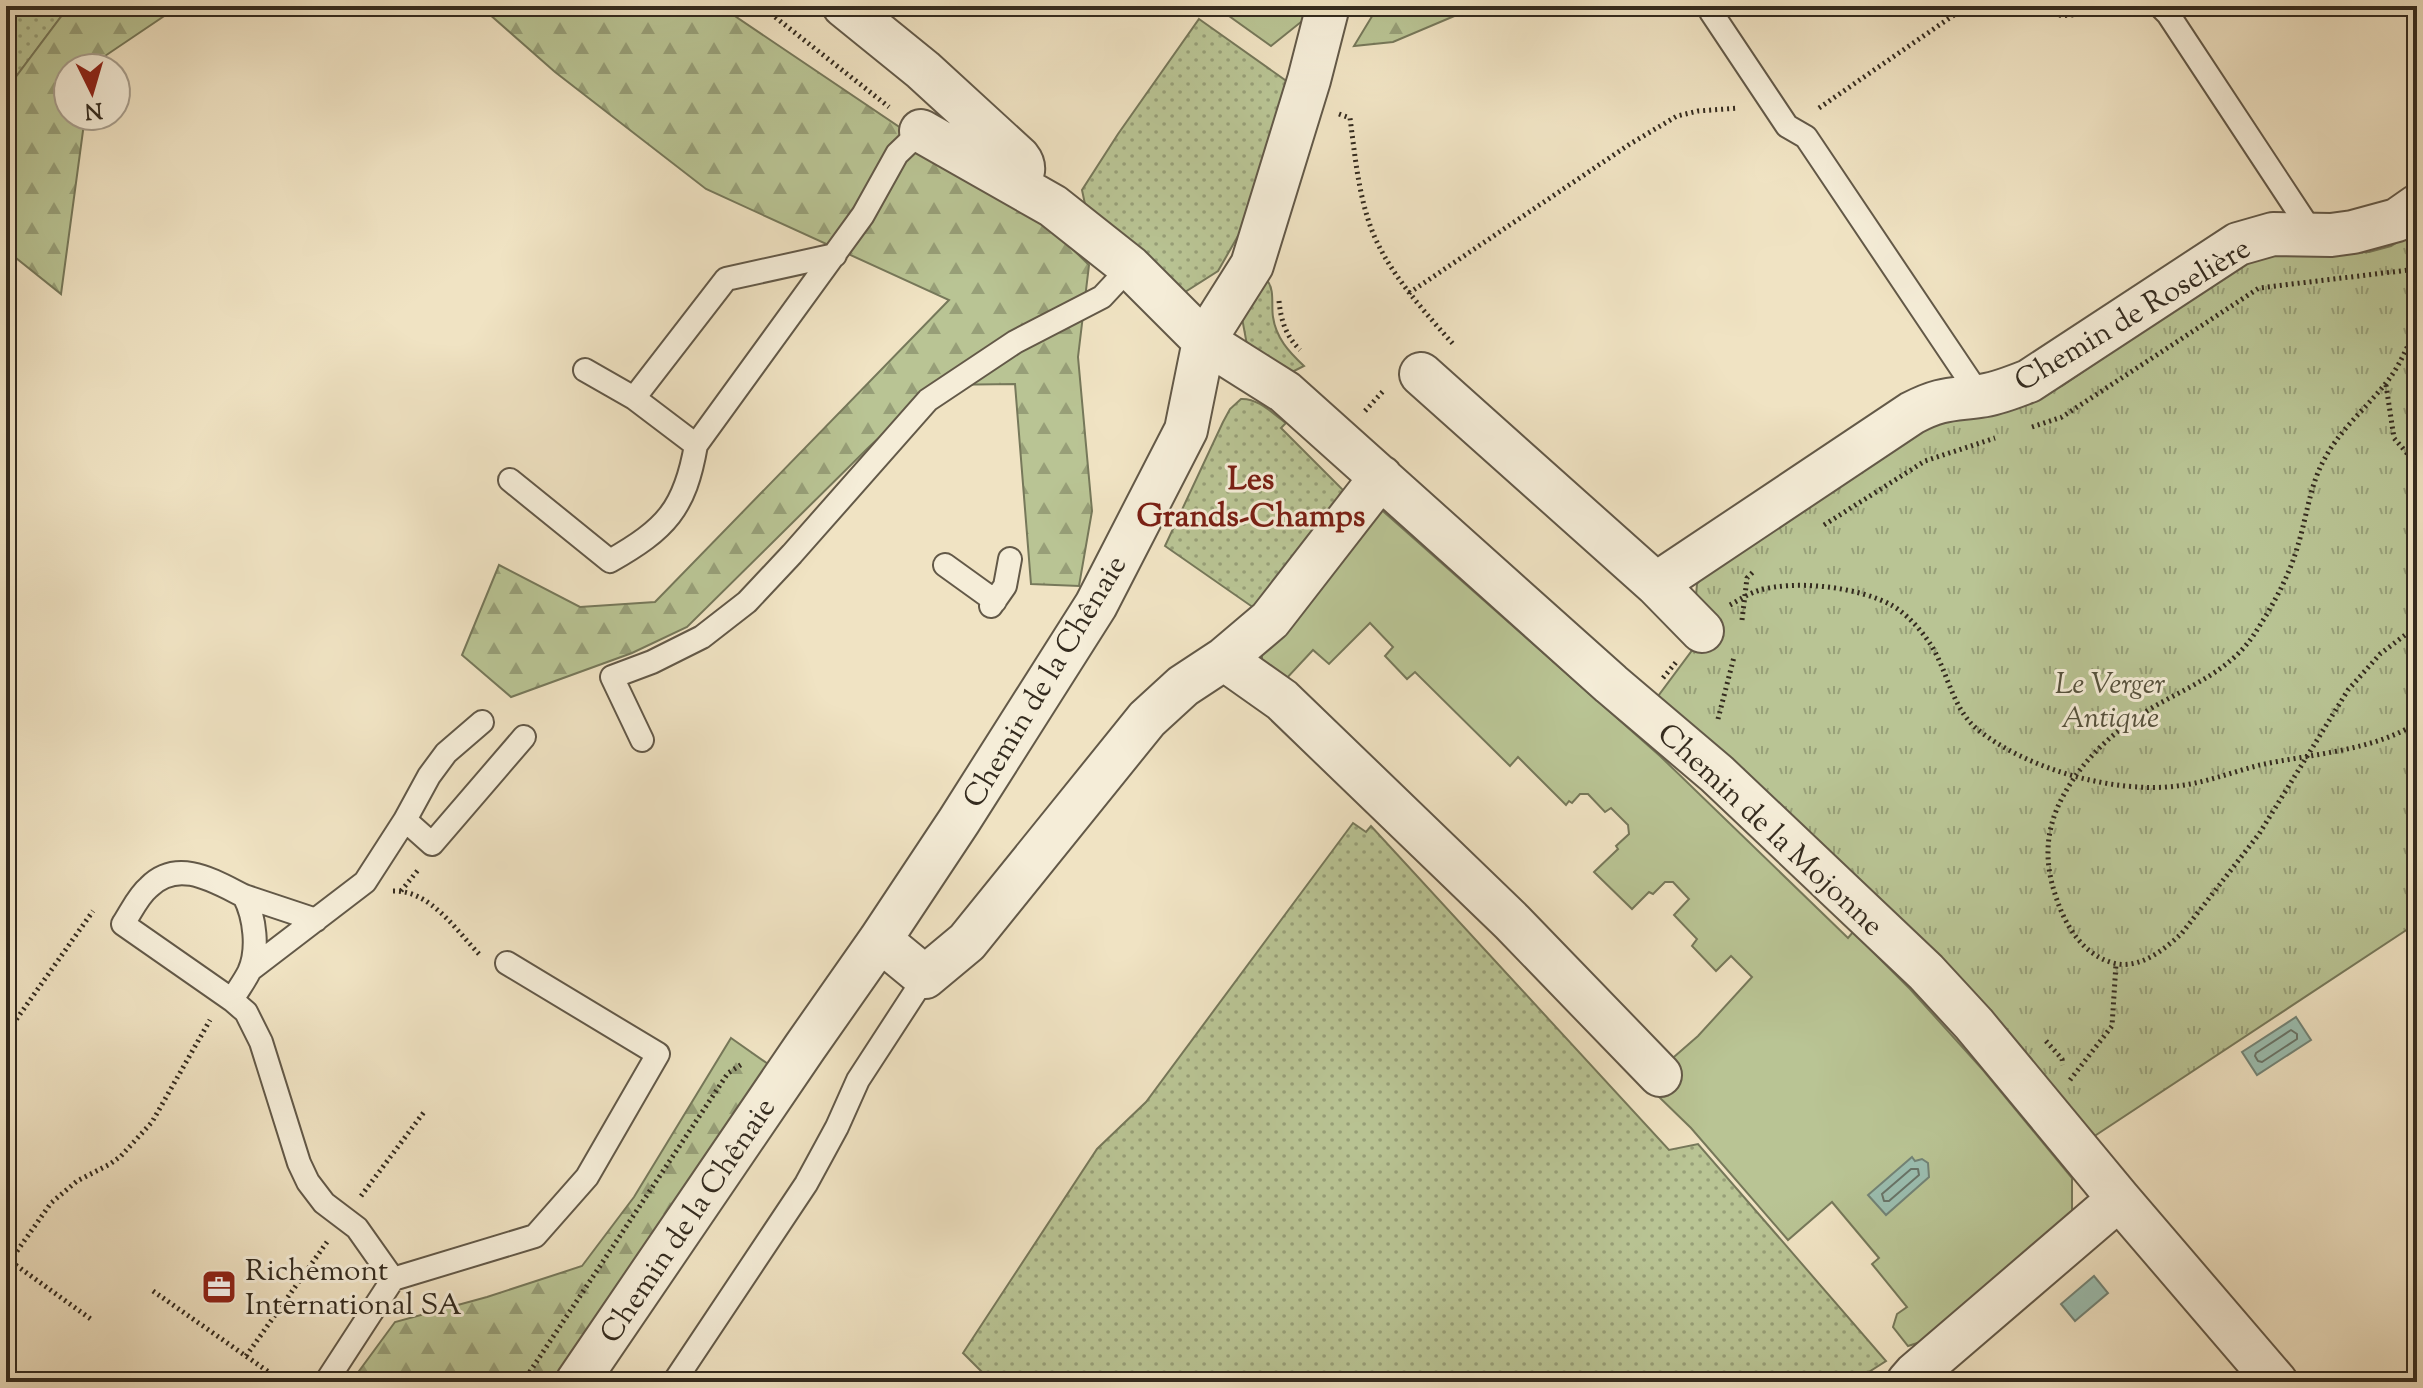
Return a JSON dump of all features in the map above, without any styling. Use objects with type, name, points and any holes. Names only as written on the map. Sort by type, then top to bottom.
[{"type":"street","points":[[844,6],[923,70],[1019,158],[1024,172],[1017,185]]},
{"type":"street","name":"Chemin de la Chênaie","points":[[577,1382],[880,940],[1096,605],[1186,430],[1204,341],[1252,265],[1309,80],[1328,6]]},
{"type":"street","name":"Chemin de la Mojonne","points":[[921,131],[1053,206],[1130,267],[1204,341],[1285,392],[1717,774],[1926,972],[1974,1024],[2276,1382]]},
{"type":"street","name":"Chemin de Roselière","points":[[1656,584],[1912,413],[1949,398],[1980,396],[2029,381],[2238,244],[2273,234],[2331,235],[2373,228],[2397,220],[2417,206]]},
{"type":"street","points":[[1421,374],[1656,584],[1727,634]]},
{"type":"street","points":[[880,940],[925,977],[967,942],[1147,719],[1183,686],[1224,659],[1270,620],[1381,477]]},
{"type":"street","points":[[1224,659],[1282,700],[1512,922],[1660,1075]]},
{"type":"street","points":[[1908,1382],[2119,1199]]},
{"type":"lane","points":[[2160,6],[2313,234]]},
{"type":"lane","points":[[1711,12],[1787,126],[1806,137],[1980,396]]},
{"type":"lane","points":[[510,480],[610,561],[665,523],[691,475],[696,445],[863,215],[897,154],[921,131]]},
{"type":"lane","points":[[634,398],[726,279],[835,255]]},
{"type":"lane","points":[[642,740],[612,677],[652,662],[702,637],[747,602],[928,400],[1015,342],[1102,297],[1130,267]]},
{"type":"lane","points":[[585,370],[634,398],[696,445]]},
{"type":"lane","points":[[945,565],[993,604],[1005,586],[1010,559]]},
{"type":"lane","points":[[229,998],[250,970],[365,882],[429,776],[446,753],[482,722]]},
{"type":"lane","points":[[405,820],[432,844],[524,737]]},
{"type":"lane","points":[[316,920],[244,896],[194,873],[170,874],[147,887],[123,924],[246,1012],[261,1042],[299,1163],[308,1182],[324,1203],[357,1228],[393,1279]]},
{"type":"lane","points":[[244,896],[254,930],[250,970]]},
{"type":"lane","points":[[326,1382],[393,1279],[535,1236],[587,1177],[658,1054],[507,963]]},
{"type":"lane","points":[[674,1382],[806,1184],[858,1080],[925,977]]},
{"type":"path","points":[[761,6],[921,131]]},
{"type":"path","points":[[1787,126],[1818,109],[1967,6]]},
{"type":"path","points":[[2037,6],[2064,17],[2084,13],[2094,6]]},
{"type":"path","points":[[1409,293],[1630,144],[1677,116],[1698,111],[1774,106]]},
{"type":"path","points":[[1327,110],[1350,118],[1363,202],[1372,231],[1409,293],[1462,352]]},
{"type":"path","points":[[2030,428],[2062,417],[2259,288],[2417,269]]},
{"type":"path","points":[[1278,297],[1284,327],[1301,352]]},
{"type":"path","points":[[2417,325],[2386,384],[2325,458],[2315,480],[2291,565],[2252,638],[2217,671],[2121,729],[2097,748],[2074,775],[2056,809],[2049,833],[2047,863],[2059,908],[2077,939],[2090,951],[2116,964],[2151,957],[2167,948],[2259,834],[2356,681],[2380,654],[2417,626]]},
{"type":"path","points":[[2386,384],[2394,438],[2417,465]]},
{"type":"path","points":[[1822,527],[1925,461],[2000,437]]},
{"type":"path","points":[[1718,719],[1727,634],[1744,597],[1747,578],[1756,569]]},
{"type":"path","points":[[1744,597],[1772,588],[1804,586],[1864,594],[1894,607],[1918,626],[1929,642],[1960,709],[1975,728],[2024,757],[2110,784],[2174,787],[2397,735],[2417,723]]},
{"type":"path","points":[[1637,706],[1727,634]]},
{"type":"path","points":[[352,892],[411,893],[440,913],[490,962],[507,963]]},
{"type":"path","points":[[6,1034],[96,907],[123,924]]},
{"type":"path","points":[[2069,1082],[2112,1026],[2116,964]]},
{"type":"path","points":[[92,1320],[8,1259],[51,1203],[77,1181],[121,1156],[152,1122],[199,1035],[229,998]]},
{"type":"path","points":[[523,1382],[728,1073],[749,1059]]},
{"type":"path","points":[[153,1291],[283,1382]]},
{"type":"green space","points":[[6,6],[69,6],[6,90]]},
{"type":"green space","points":[[69,6],[179,6],[111,52],[52,52],[52,132],[83,132],[61,294],[6,250],[6,90]]},
{"type":"green space","points":[[480,6],[720,6],[1055,232],[1089,265],[1078,357],[1092,511],[1079,586],[1031,584],[1015,384],[936,385],[687,627],[632,653],[511,697],[462,655],[499,565],[580,607],[655,602],[949,300],[706,189],[555,72]]},
{"type":"green space","points":[[1215,6],[1311,6],[1306,18],[1271,46]]},
{"type":"green space","points":[[1478,6],[1393,42],[1354,46],[1377,8]]},
{"type":"green space","points":[[1199,19],[1292,85],[1245,238],[1238,236],[1218,271],[1185,292],[1086,209],[1082,190]]},
{"type":"green space","name":"Le Verger Antique","points":[[2417,230],[2417,923],[2090,1139],[1656,699],[1716,618],[1696,596],[1697,584],[1703,574],[1911,437],[1944,420],[2014,408],[2062,386],[2228,273],[2249,262],[2275,255],[2369,252],[2391,246]]},
{"type":"green space","points":[[1267,280],[1271,288],[1277,332],[1288,350],[1304,366],[1286,375],[1247,345],[1242,318]]},
{"type":"green space","points":[[1241,399],[1259,404],[1286,423],[1281,428],[1345,492],[1254,608],[1165,546],[1223,422],[1230,409]]},
{"type":"green space","points":[[1376,505],[1660,756],[1848,938],[1853,932],[1910,989],[1983,1070],[2072,1178],[2072,1215],[1930,1339],[1908,1346],[1893,1327],[1897,1314],[1907,1307],[1872,1264],[1879,1258],[1832,1202],[1788,1240],[1691,1128],[1657,1095],[1678,1074],[1667,1063],[1698,1036],[1752,977],[1731,956],[1716,971],[1692,946],[1697,939],[1674,915],[1689,899],[1673,882],[1665,882],[1653,894],[1649,892],[1632,909],[1594,872],[1629,834],[1628,825],[1611,808],[1605,812],[1588,794],[1580,794],[1566,805],[1518,757],[1510,766],[1415,672],[1407,679],[1385,656],[1393,647],[1370,623],[1329,664],[1313,650],[1286,679],[1262,661],[1262,651]]},
{"type":"green space","points":[[1353,823],[1366,832],[1371,826],[1669,1150],[1698,1144],[1886,1361],[1853,1382],[992,1382],[963,1353],[1097,1149],[1146,1102]]},
{"type":"green space","points":[[731,1038],[768,1064],[553,1382],[351,1382],[395,1322],[487,1297],[582,1266],[634,1197]]},
{"type":"water","points":[[2296,1017],[2311,1040],[2257,1075],[2242,1052]]},
{"type":"water","points":[[1912,1157],[1915,1161],[1922,1159],[1928,1163],[1929,1177],[1886,1215],[1868,1195]]},
{"type":"water","points":[[2094,1276],[2108,1293],[2075,1321],[2061,1304]]},
{"type":"place","name":"Richemont International SA","points":[[219,1287]]},
{"type":"district","name":"Les Grands-Champs","points":[[1251,496]]}]
